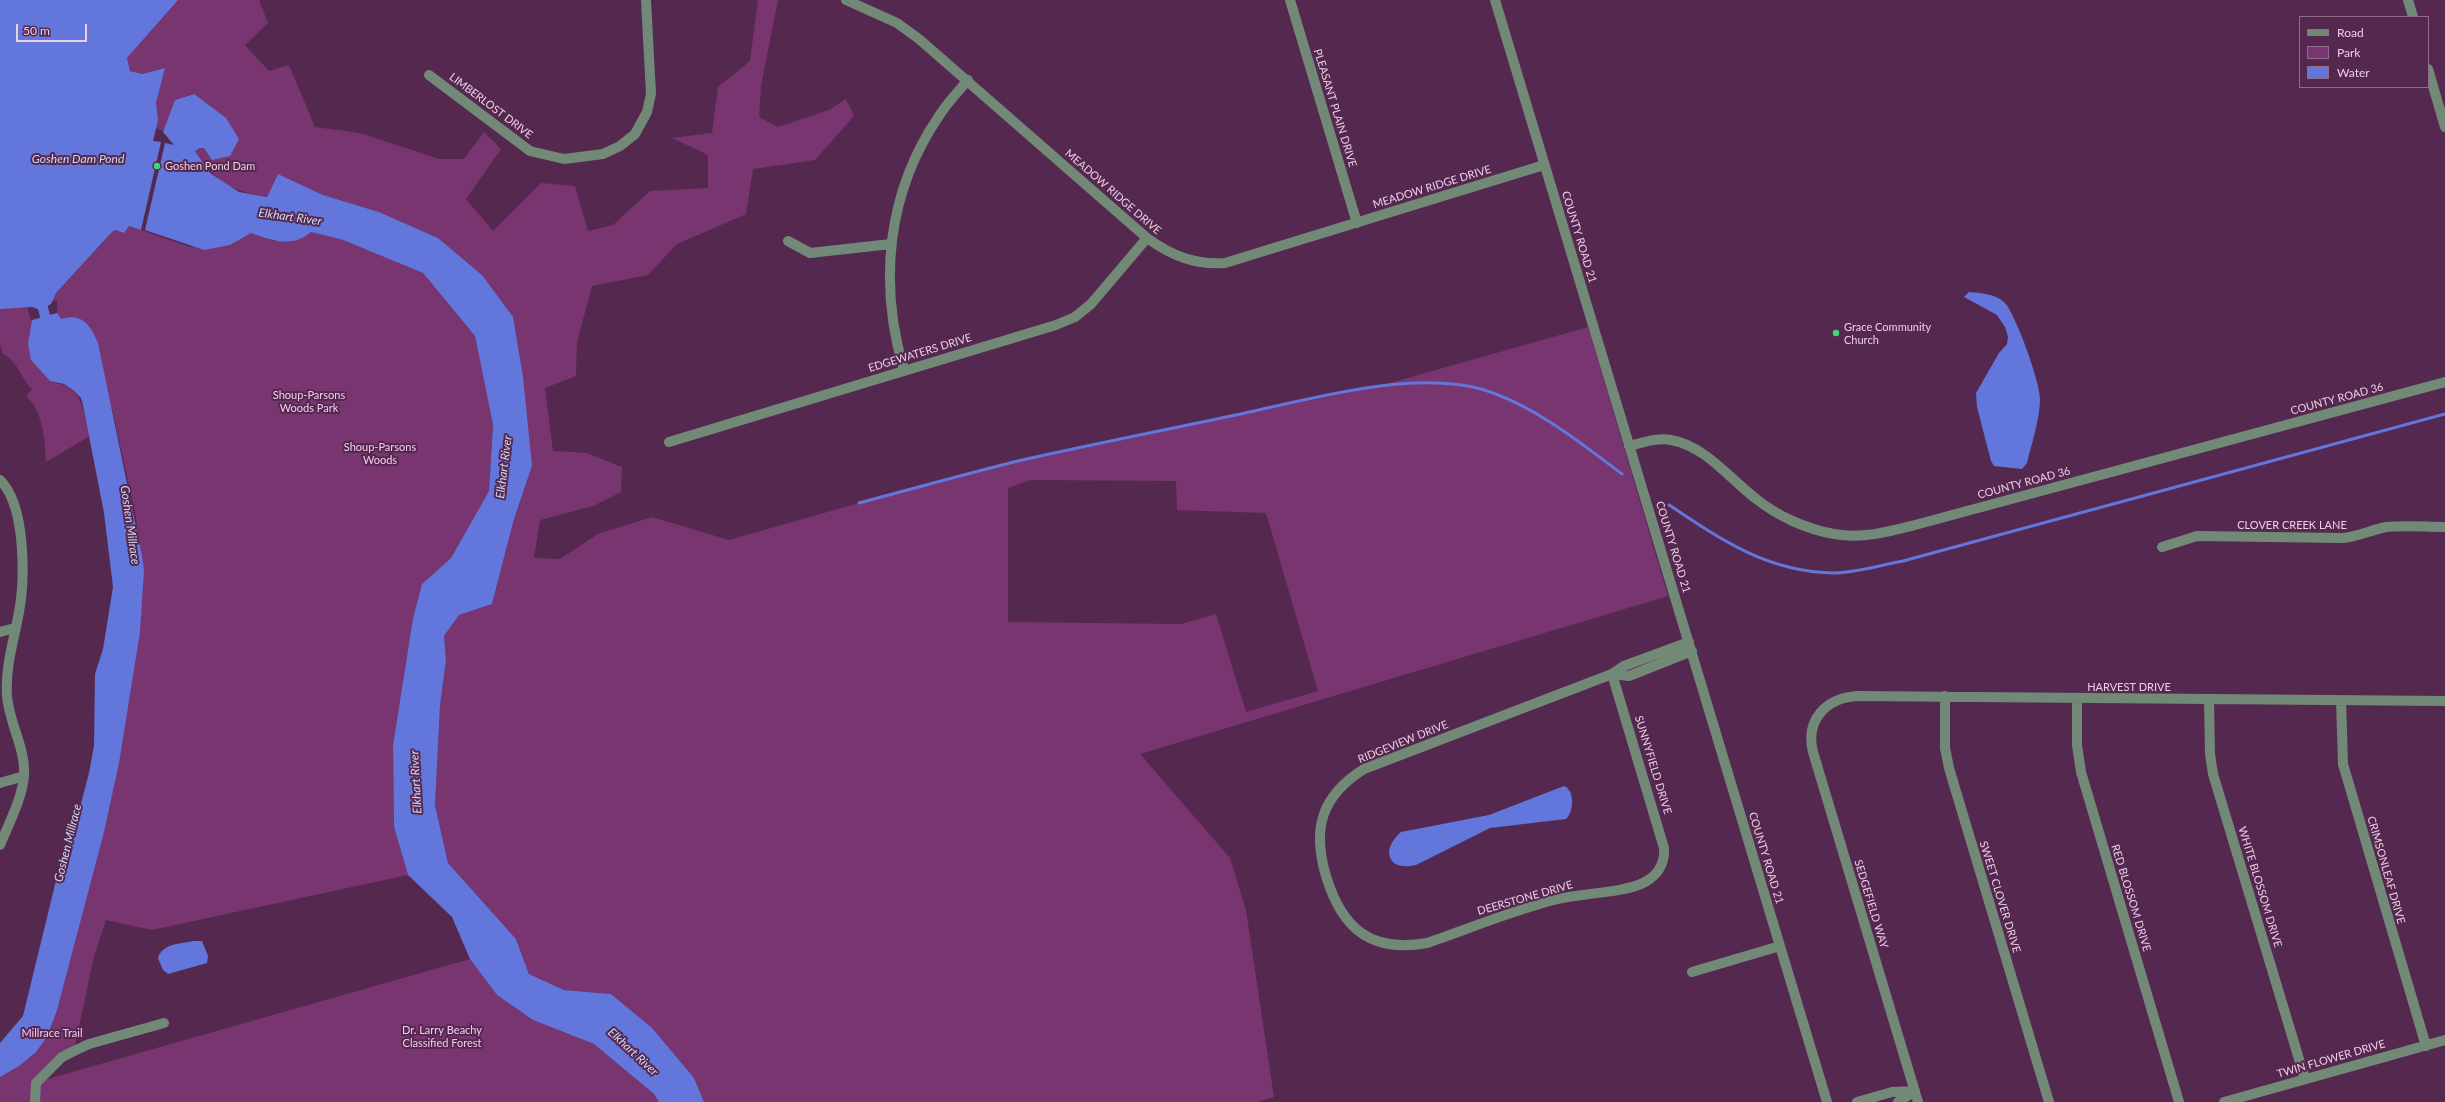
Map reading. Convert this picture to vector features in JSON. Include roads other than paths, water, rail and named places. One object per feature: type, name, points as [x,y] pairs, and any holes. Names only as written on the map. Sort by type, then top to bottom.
[{"type":"street","name":"LIMBERLOST DRIVE","points":[[429,75],[530,151],[564,159],[603,154],[620,146],[635,134],[647,112],[651,94],[646,0]]},
{"type":"street","name":"MEADOW RIDGE DRIVE","points":[[846,0],[897,23],[920,39],[1148,238],[1184,259],[1202,263],[1225,263],[1544,165]]},
{"type":"street","name":"PLEASANT PLAIN DRIVE","points":[[1290,0],[1357,223]]},
{"type":"street","name":"COUNTY ROAD 21","points":[[1495,0],[1827,1102]]},
{"type":"street","points":[[2408,0],[2413,16]]},
{"type":"street","points":[[2429,72],[2445,127]]},
{"type":"street","points":[[904,370],[894,338],[888,294],[891,244],[901,194],[912,166],[939,116],[968,80]]},
{"type":"street","name":"EDGEWATERS DRIVE","points":[[669,442],[1056,325],[1075,317],[1091,304],[1148,238]]},
{"type":"street","points":[[788,241],[810,253],[891,244]]},
{"type":"street","name":"COUNTY ROAD 36","points":[[1629,446],[1656,440],[1670,439],[1686,444],[1708,457],[1755,499],[1784,517],[1834,534],[1864,536],[1915,525],[2445,382]]},
{"type":"street","points":[[0,844],[20,795],[24,776],[24,761],[10,719],[7,697],[8,666],[22,589],[20,536],[15,507],[1,482]]},
{"type":"street","name":"CLOVER CREEK LANE","points":[[2162,547],[2197,536],[2342,538],[2357,537],[2372,530],[2388,527],[2445,527]]},
{"type":"street","points":[[0,632],[15,628]]},
{"type":"street","name":"RIDGEVIEW DRIVE","points":[[1386,944],[1359,931],[1338,909],[1320,858],[1319,831],[1323,814],[1341,786],[1364,769],[1612,674],[1624,666],[1690,647]]},
{"type":"street","name":"SUNNYFIELD DRIVE","points":[[1612,674],[1662,837],[1665,856],[1663,863]]},
{"type":"street","name":"HARVEST DRIVE","points":[[1818,714],[1832,702],[1847,696],[2445,701]]},
{"type":"street","name":"SWEET CLOVER DRIVE","points":[[1946,696],[1945,748],[1949,768],[2048,1102]]},
{"type":"street","name":"RED BLOSSOM DRIVE","points":[[2077,699],[2077,745],[2081,772],[2179,1102]]},
{"type":"street","name":"WHITE BLOSSOM DRIVE","points":[[2209,699],[2210,754],[2213,774],[2305,1079]]},
{"type":"street","name":"CRIMSONLEAF DRIVE","points":[[2341,700],[2342,764],[2426,1046]]},
{"type":"street","name":"SEDGEFIELD WAY","points":[[1818,714],[1811,734],[1813,752],[1918,1102]]},
{"type":"street","points":[[0,783],[24,776]]},
{"type":"street","name":"DEERSTONE DRIVE","points":[[1386,944],[1406,946],[1427,943],[1503,915],[1552,901],[1635,886],[1652,878],[1663,863]]},
{"type":"street","points":[[1692,972],[1780,946]]},
{"type":"street","points":[[34,1102],[36,1082],[62,1057],[89,1044],[164,1022]]},
{"type":"street","name":"TWIN FLOWER DRIVE","points":[[2224,1102],[2445,1040]]},
{"type":"street","points":[[1857,1102],[1892,1092],[1915,1091]]},
{"type":"street","points":[[1898,1102],[1915,1091]]},
{"type":"water","name":"Goshen Dam Pond","points":[[0,0],[178,0],[127,58],[130,71],[142,74],[165,68],[156,103],[158,120],[153,141],[161,142],[141,230],[129,226],[124,233],[116,230],[112,232],[56,293],[51,304],[41,310],[32,307],[0,309]]},
{"type":"water","name":"Elkhart River","points":[[194,94],[226,118],[239,139],[230,156],[212,160],[204,148],[200,148],[195,151],[210,173],[239,192],[267,197],[278,174],[323,195],[379,212],[438,238],[482,275],[513,317],[523,377],[532,466],[514,519],[492,604],[459,615],[444,636],[446,660],[440,706],[435,805],[448,863],[516,939],[529,974],[564,990],[611,994],[652,1028],[694,1078],[704,1102],[659,1102],[654,1094],[594,1044],[533,1020],[497,995],[470,959],[452,917],[408,875],[394,827],[393,745],[413,618],[422,584],[451,558],[489,491],[493,425],[475,336],[423,273],[343,240],[311,232],[297,240],[282,242],[251,233],[230,245],[204,250],[145,230],[165,143],[174,145],[163,132],[175,100]]},
{"type":"water","points":[[1969,292],[1983,293],[2000,299],[2009,308],[2026,348],[2036,378],[2040,398],[2039,414],[2027,463],[2022,469],[1994,466],[1991,461],[1977,407],[1976,393],[1999,353],[2007,344],[2008,337],[2005,327],[1997,315],[1964,297]]},
{"type":"water","points":[[57,313],[61,319],[75,317],[85,322],[89,326],[98,343],[142,556],[144,570],[140,632],[119,763],[104,832],[57,1010],[47,1037],[36,1052],[19,1066],[0,1077],[0,1043],[23,1016],[60,864],[77,819],[89,773],[94,746],[95,674],[103,649],[113,587],[104,513],[81,398],[64,384],[50,381],[31,360],[28,344],[32,320]]},
{"type":"water","points":[[1564,786],[1568,788],[1572,796],[1571,811],[1566,819],[1490,828],[1416,865],[1399,865],[1393,862],[1390,858],[1389,852],[1391,846],[1394,839],[1401,832],[1489,815]]},
{"type":"water","points":[[202,941],[208,956],[207,963],[168,974],[163,970],[158,958],[164,949],[173,945]]},
{"type":"waterway","name":"Goshen Millrace","points":[[40,296],[45,316],[52,327]]},
{"type":"waterway","points":[[859,503],[998,466],[1071,449],[1356,389],[1422,383],[1453,384],[1481,389],[1519,404],[1555,425],[1622,474]]},
{"type":"waterway","points":[[1669,505],[1727,542],[1766,560],[1788,567],[1810,571],[1834,573],[1851,572],[1903,561],[2445,414]]},
{"type":"place","name":"Goshen Pond Dam","points":[[157,166]]},
{"type":"place","name":"Grace Community Church","points":[[1836,333]]},
{"type":"park label","name":"Shoup-Parsons Woods Park","points":[[309,401]]},
{"type":"park label","name":"Shoup-Parsons Woods","points":[[380,453]]},
{"type":"park label","name":"Millrace Trail","points":[[52,1033]]},
{"type":"park label","name":"Dr. Larry Beachy Classified Forest","points":[[442,1036]]}]
